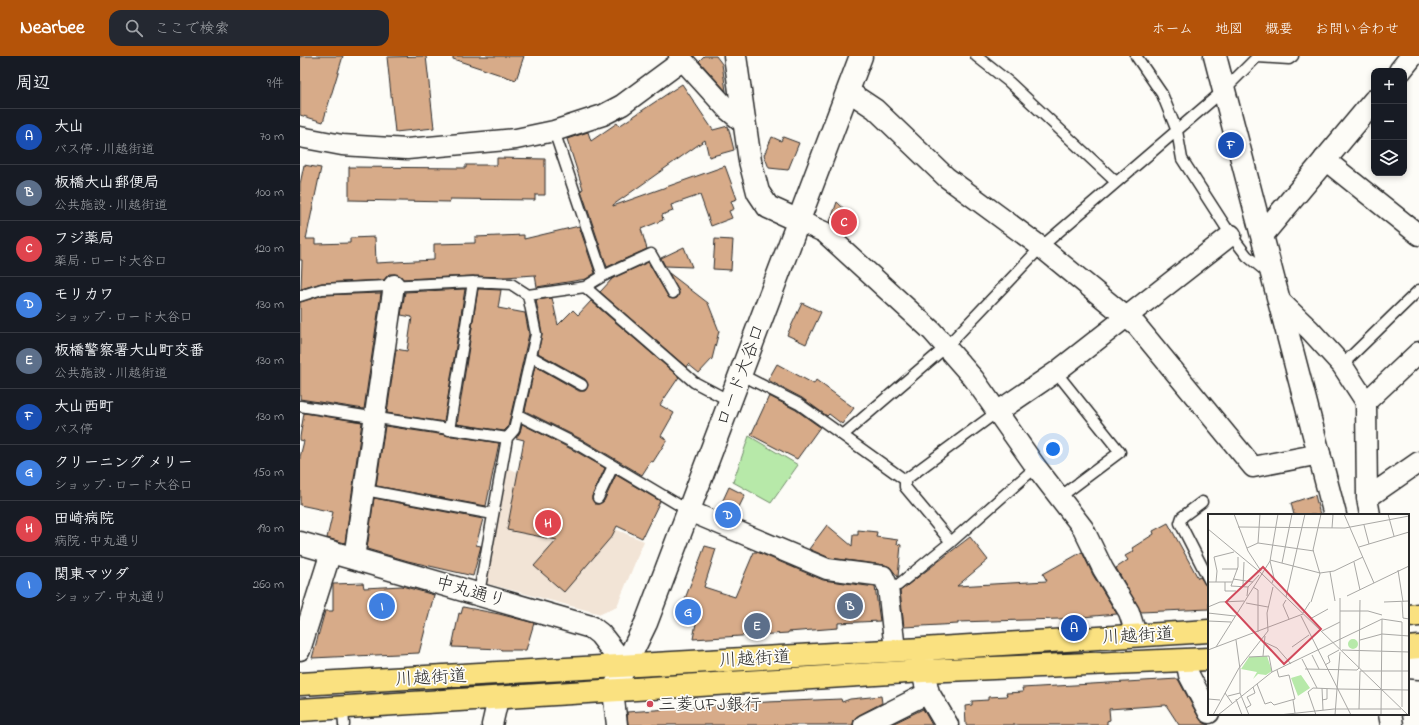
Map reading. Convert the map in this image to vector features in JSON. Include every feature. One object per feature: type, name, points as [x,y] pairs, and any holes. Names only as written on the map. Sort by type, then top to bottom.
[{"type":"highway","points":[[1409,616],[1419,615]]},
{"type":"highway","name":"川越街道","points":[[300,684],[922,649],[1136,634],[1208,631]]},
{"type":"highway","points":[[1409,648],[1419,647]]},
{"type":"highway","name":"川越街道","points":[[300,710],[343,716],[498,699],[613,691],[923,671],[1208,659]]},
{"type":"street","points":[[735,56],[754,180],[758,192],[768,207],[824,232],[947,346],[974,378],[1036,467],[1083,528],[1103,569],[1129,612],[1136,634]]},
{"type":"street","name":"ロード大谷口","points":[[613,691],[624,665],[644,628],[861,56]]},
{"type":"street","points":[[1215,56],[1263,234],[1335,514]]},
{"type":"street","points":[[1402,68],[1412,56]]},
{"type":"street","points":[[300,136],[342,145],[407,149],[516,139],[554,131],[603,115],[622,105],[681,58],[728,110],[745,124]]},
{"type":"street","points":[[848,91],[875,110],[946,177],[1041,247],[1137,326],[1253,467],[1320,454]]},
{"type":"street","points":[[1263,234],[1371,104]]},
{"type":"street","points":[[1324,159],[1419,235]]},
{"type":"street","points":[[997,412],[1056,372],[1231,236]]},
{"type":"street","points":[[354,558],[376,419],[394,285]]},
{"type":"street","points":[[1280,301],[1310,330],[1342,365],[1366,402],[1368,506]]},
{"type":"street","points":[[1366,402],[1417,357]]},
{"type":"street","points":[[1368,506],[1416,468]]},
{"type":"street","points":[[689,511],[827,569],[883,576],[888,587],[894,650]]},
{"type":"street","name":"中丸通り","points":[[300,543],[592,626],[624,665]]},
{"type":"street","points":[[300,650],[331,552]]},
{"type":"street","points":[[922,649],[923,671],[928,693],[947,725]]},
{"type":"street","points":[[1186,660],[1189,675],[1208,711]]},
{"type":"street","points":[[1409,667],[1419,668]]},
{"type":"street","points":[[613,691],[617,725]]},
{"type":"street","points":[[864,725],[928,693]]},
{"type":"street","points":[[492,725],[498,699]]},
{"type":"street","points":[[1210,715],[1216,725]]},
{"type":"street","points":[[1390,715],[1392,725]]},
{"type":"lane","points":[[976,56],[1009,82],[1116,182]]},
{"type":"lane","points":[[1136,56],[1162,94],[1177,131],[1182,159],[1231,236],[1247,256],[1274,278]]},
{"type":"lane","points":[[843,435],[947,346],[1041,247],[1224,90],[1257,57],[1289,59],[1293,56]]},
{"type":"lane","points":[[554,131],[603,276]]},
{"type":"lane","points":[[300,296],[322,289],[473,282],[511,284],[528,295],[584,287],[603,276],[651,254],[673,293]]},
{"type":"lane","points":[[449,430],[473,282]]},
{"type":"lane","points":[[584,287],[694,382],[730,401]]},
{"type":"lane","points":[[1342,365],[1419,290]]},
{"type":"lane","points":[[479,593],[507,438],[514,430],[532,357],[536,334],[528,295]]},
{"type":"lane","points":[[532,357],[582,385]]},
{"type":"lane","points":[[1056,372],[1120,452],[1060,497]]},
{"type":"lane","points":[[740,374],[799,404],[905,480]]},
{"type":"lane","points":[[300,406],[376,419],[507,438]]},
{"type":"lane","points":[[905,480],[997,412]]},
{"type":"lane","points":[[518,415],[580,446],[689,511]]},
{"type":"lane","points":[[598,498],[613,466]]},
{"type":"lane","points":[[888,587],[898,585],[951,542],[1036,467]]},
{"type":"lane","points":[[905,480],[905,487],[951,542]]},
{"type":"lane","points":[[365,490],[493,514]]},
{"type":"lane","points":[[1202,502],[1182,516],[1180,523],[1208,578]]},
{"type":"shaded area","points":[[506,467],[561,491],[556,505],[644,541],[617,606],[601,614],[485,583]]},
{"type":"green space","points":[[749,436],[798,465],[771,503],[733,482]]},
{"type":"building","points":[[300,56],[343,56],[323,122],[300,115]]},
{"type":"building","points":[[426,56],[434,128],[395,132],[387,57]]},
{"type":"building","points":[[453,56],[524,56],[516,80],[453,59]]},
{"type":"building","points":[[704,56],[716,56],[722,64],[726,91],[699,61]]},
{"type":"building","points":[[682,84],[713,130],[728,126],[734,150],[709,157],[705,140],[613,206],[725,166],[737,199],[731,201],[734,209],[729,211],[732,218],[711,226],[700,195],[671,205],[673,211],[662,215],[663,220],[641,229],[647,249],[607,267],[581,190],[583,189],[567,139],[588,132],[591,141],[617,123],[619,126]]},
{"type":"building","points":[[772,137],[781,141],[783,137],[799,143],[788,170],[769,168],[764,155]]},
{"type":"building","points":[[497,158],[545,159],[545,195],[535,195],[535,200],[450,199],[450,202],[349,200],[349,167],[466,168],[466,165],[497,165]]},
{"type":"building","points":[[304,165],[321,168],[306,239],[315,239],[315,244],[350,243],[350,238],[375,237],[376,263],[434,260],[434,244],[475,243],[475,237],[524,235],[524,239],[579,226],[595,273],[586,279],[537,287],[535,275],[403,279],[395,274],[389,274],[384,280],[322,283],[301,289],[302,260],[300,260],[300,184]]},
{"type":"building","points":[[837,202],[859,223],[846,237],[830,222]]},
{"type":"building","points":[[715,239],[733,240],[731,270],[713,269]]},
{"type":"building","points":[[684,247],[692,267],[665,266],[661,258]]},
{"type":"building","points":[[648,262],[669,298],[677,298],[679,293],[669,273],[708,303],[719,331],[712,359],[699,373],[688,364],[686,367],[600,292],[613,278]]},
{"type":"building","points":[[465,289],[444,422],[387,413],[396,349],[407,351],[412,317],[401,315],[405,292]]},
{"type":"building","points":[[478,289],[501,290],[498,308],[525,313],[529,334],[508,427],[504,431],[457,424]]},
{"type":"building","points":[[381,293],[364,409],[300,399],[300,302],[323,295]]},
{"type":"building","points":[[552,298],[558,325],[573,310],[578,315],[591,301],[679,377],[660,405],[674,413],[661,436],[667,440],[653,462],[651,461],[642,475],[583,440],[525,411],[535,366],[579,391],[585,391],[588,385],[585,379],[538,353],[542,333],[536,300]]},
{"type":"building","points":[[802,303],[821,312],[806,344],[787,335]]},
{"type":"building","points":[[777,364],[814,384],[816,380],[854,408],[842,424],[829,414],[827,416],[802,398],[768,380]]},
{"type":"building","points":[[769,396],[796,410],[820,427],[797,459],[751,435]]},
{"type":"building","points":[[304,413],[362,422],[345,543],[327,538],[333,512],[300,505],[300,457],[304,441],[300,440],[300,437]]},
{"type":"building","points":[[522,424],[605,468],[592,496],[595,504],[599,504],[604,501],[616,475],[660,501],[642,538],[617,526],[612,536],[564,592],[534,566],[557,540],[507,530],[524,440],[516,438],[520,432]]},
{"type":"building","points":[[385,426],[499,443],[486,506],[376,486]]},
{"type":"building","points":[[729,487],[745,495],[734,517],[718,511]]},
{"type":"building","points":[[1315,495],[1320,514],[1294,514],[1291,503]]},
{"type":"building","points":[[374,498],[483,519],[476,545],[481,546],[473,576],[408,561],[367,549]]},
{"type":"building","points":[[1168,523],[1198,578],[1200,577],[1207,586],[1208,609],[1141,612],[1116,568],[1128,560],[1125,556],[1134,551],[1132,548],[1154,534],[1153,531]]},
{"type":"building","points":[[827,525],[852,546],[853,535],[858,535],[858,530],[877,532],[876,537],[898,540],[897,544],[901,545],[898,577],[890,567],[885,565],[830,558],[809,549]]},
{"type":"building","points":[[970,537],[988,560],[957,586],[1047,581],[1043,574],[1082,552],[1093,575],[1117,614],[1059,619],[958,622],[958,624],[904,627],[900,591]]},
{"type":"building","points":[[705,546],[716,549],[704,587],[735,597],[754,552],[757,552],[823,580],[875,587],[880,621],[838,623],[838,628],[788,633],[693,639],[696,623],[683,618],[680,612]]},
{"type":"building","points":[[363,583],[364,588],[402,586],[434,595],[419,653],[312,658],[325,611],[333,611],[333,584]]},
{"type":"building","points":[[463,607],[534,623],[526,650],[452,647],[459,613],[461,614]]},
{"type":"building","points":[[1178,679],[1199,718],[1209,725],[1179,725],[1166,705],[1109,709],[1110,720],[1107,721],[1107,725],[966,725],[965,706],[972,705],[972,701],[988,700],[988,697],[1007,696],[1006,693],[1023,692],[1022,688]]},
{"type":"building","points":[[881,696],[882,703],[859,715],[854,719],[853,725],[628,725],[627,712],[767,702],[841,699],[842,702],[850,699]]},
{"type":"building","points":[[923,709],[932,725],[890,725]]},
{"type":"place","name":"大山西町","points":[[1231,145]]},
{"type":"place","name":"フジ薬局","points":[[844,222]]},
{"type":"place","name":"モリカワ","points":[[728,515]]},
{"type":"place","name":"田崎病院","points":[[548,523]]},
{"type":"place","name":"関東マツダ","points":[[382,606]]},
{"type":"place","name":"板橋大山郵便局","points":[[850,606]]},
{"type":"place","name":"クリーニング メリー","points":[[688,612]]},
{"type":"place","name":"板橋警察署大山町交番","points":[[757,626]]},
{"type":"place","name":"大山","points":[[1074,628]]},
{"type":"place","name":"三菱UFJ銀行","points":[[650,704]]}]
